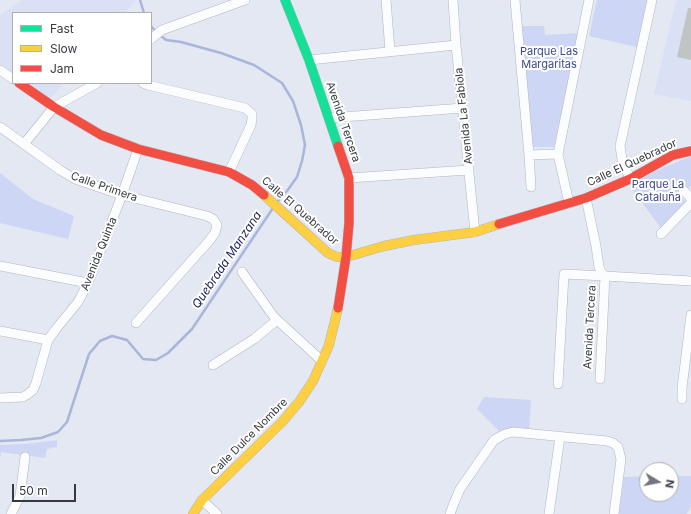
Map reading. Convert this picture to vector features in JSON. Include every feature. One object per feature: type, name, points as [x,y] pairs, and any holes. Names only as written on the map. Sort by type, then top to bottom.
[{"type":"street","points":[[152,38],[162,30],[245,0]]},
{"type":"street","name":"Avenida Tercera","points":[[285,0],[309,60],[349,178],[349,223],[346,257]]},
{"type":"street","points":[[386,0],[390,51]]},
{"type":"street","name":"Avenida La Fabiola","points":[[453,0],[456,45],[475,232]]},
{"type":"street","points":[[515,0],[531,188]]},
{"type":"street","points":[[569,203],[558,154],[589,0]]},
{"type":"street","points":[[630,178],[622,160],[620,146],[652,0]]},
{"type":"street","points":[[309,60],[456,45]]},
{"type":"street","points":[[0,70],[12,78]]},
{"type":"street","name":"Calle El Quebrador","points":[[20,84],[54,107],[101,135],[138,149],[228,172],[252,185],[269,198],[328,253],[337,258],[414,240],[475,232],[586,198],[630,178],[673,155],[691,150]]},
{"type":"street","points":[[24,144],[54,107],[94,84]]},
{"type":"street","points":[[146,84],[245,108],[252,114],[251,125],[228,172]]},
{"type":"street","points":[[329,118],[463,108]]},
{"type":"street","name":"Calle Primera","points":[[0,127],[75,179],[122,195],[206,216],[213,220],[217,225],[215,233],[209,241],[136,323]]},
{"type":"street","name":"Avenida Quinta","points":[[0,398],[23,397],[33,390],[48,340],[78,302],[88,283],[138,149]]},
{"type":"street","points":[[529,155],[558,154]]},
{"type":"street","points":[[349,178],[469,170]]},
{"type":"street","points":[[683,190],[691,198]]},
{"type":"street","points":[[586,198],[599,267],[605,276]]},
{"type":"street","points":[[662,234],[691,203]]},
{"type":"street","name":"Calle Dulce Nombre","points":[[193,514],[202,500],[285,419],[313,381],[330,345],[346,257]]},
{"type":"street","points":[[0,266],[88,283]]},
{"type":"street","points":[[242,272],[274,318],[322,361]]},
{"type":"street","points":[[558,384],[564,274],[691,281]]},
{"type":"street","name":"Avenida Tercera","points":[[600,379],[605,276]]},
{"type":"street","points":[[682,399],[691,315]]},
{"type":"street","points":[[213,365],[254,339],[277,320]]},
{"type":"street","points":[[0,331],[48,340]]},
{"type":"street","points":[[450,514],[460,489],[494,440],[500,436],[512,432],[608,441],[618,447],[621,459],[614,514]]},
{"type":"street","points":[[549,514],[560,437]]},
{"type":"street","points":[[12,514],[20,496],[25,457]]},
{"type":"street","points":[[202,500],[218,514]]},
{"type":"shaded area","points":[[22,0],[136,0],[126,12],[12,12],[12,72],[0,64],[0,15]]},
{"type":"shaded area","points":[[676,0],[691,0],[691,101],[654,94]]},
{"type":"shaded area","points":[[27,84],[63,84],[49,100]]},
{"type":"green space","points":[[597,0],[647,0],[637,47],[589,36]]},
{"type":"green space","name":"Parque Las Margaritas","points":[[522,26],[544,26],[545,35],[579,33],[554,147],[532,147]]},
{"type":"green space","name":"Parque La Cataluña","points":[[691,156],[691,186],[688,189],[683,185],[677,192],[686,202],[661,228],[629,185]]},
{"type":"green space","points":[[0,173],[33,199],[74,216],[68,239],[0,223]]},
{"type":"green space","points":[[484,397],[531,400],[529,431],[500,432],[477,409]]},
{"type":"green space","points":[[57,440],[57,447],[47,449],[45,458],[1,452],[0,458],[0,445],[26,444]]},
{"type":"green space","points":[[639,476],[639,502],[679,502],[679,476],[691,476],[691,506],[687,514],[619,514],[624,477]]},
{"type":"building","points":[[688,8],[691,8],[691,60],[677,57]]},
{"type":"waterway","name":"Quebrada Manzana","points":[[140,0],[144,12]]},
{"type":"waterway","name":"Quebrada Manzana","points":[[152,27],[156,32]]},
{"type":"waterway","name":"Quebrada Manzana","points":[[160,35],[166,40],[181,42],[221,53],[254,65],[282,83],[293,101],[301,125],[305,145],[297,177],[277,202]]},
{"type":"waterway","name":"Quebrada Manzana","points":[[0,441],[41,438],[58,432],[67,422],[89,354],[100,341],[112,336],[127,340],[143,359],[156,360],[168,353],[192,329],[273,208]]},
{"type":"traffic: fast","points":[[285,0],[309,60],[338,146]]},
{"type":"traffic: slow","points":[[264,195],[328,253],[337,257],[346,257],[384,246],[414,240],[475,232],[499,224]]},
{"type":"traffic: slow","points":[[193,514],[202,500],[282,422],[299,402],[313,381],[329,345],[338,308]]},
{"type":"traffic: jam","points":[[20,84],[54,107],[101,135],[138,149],[229,172],[252,185],[264,195]]},
{"type":"traffic: jam","points":[[338,146],[349,178],[349,223],[346,257],[338,308]]},
{"type":"traffic: jam","points":[[499,224],[586,198],[630,179],[673,155],[691,151]]}]
